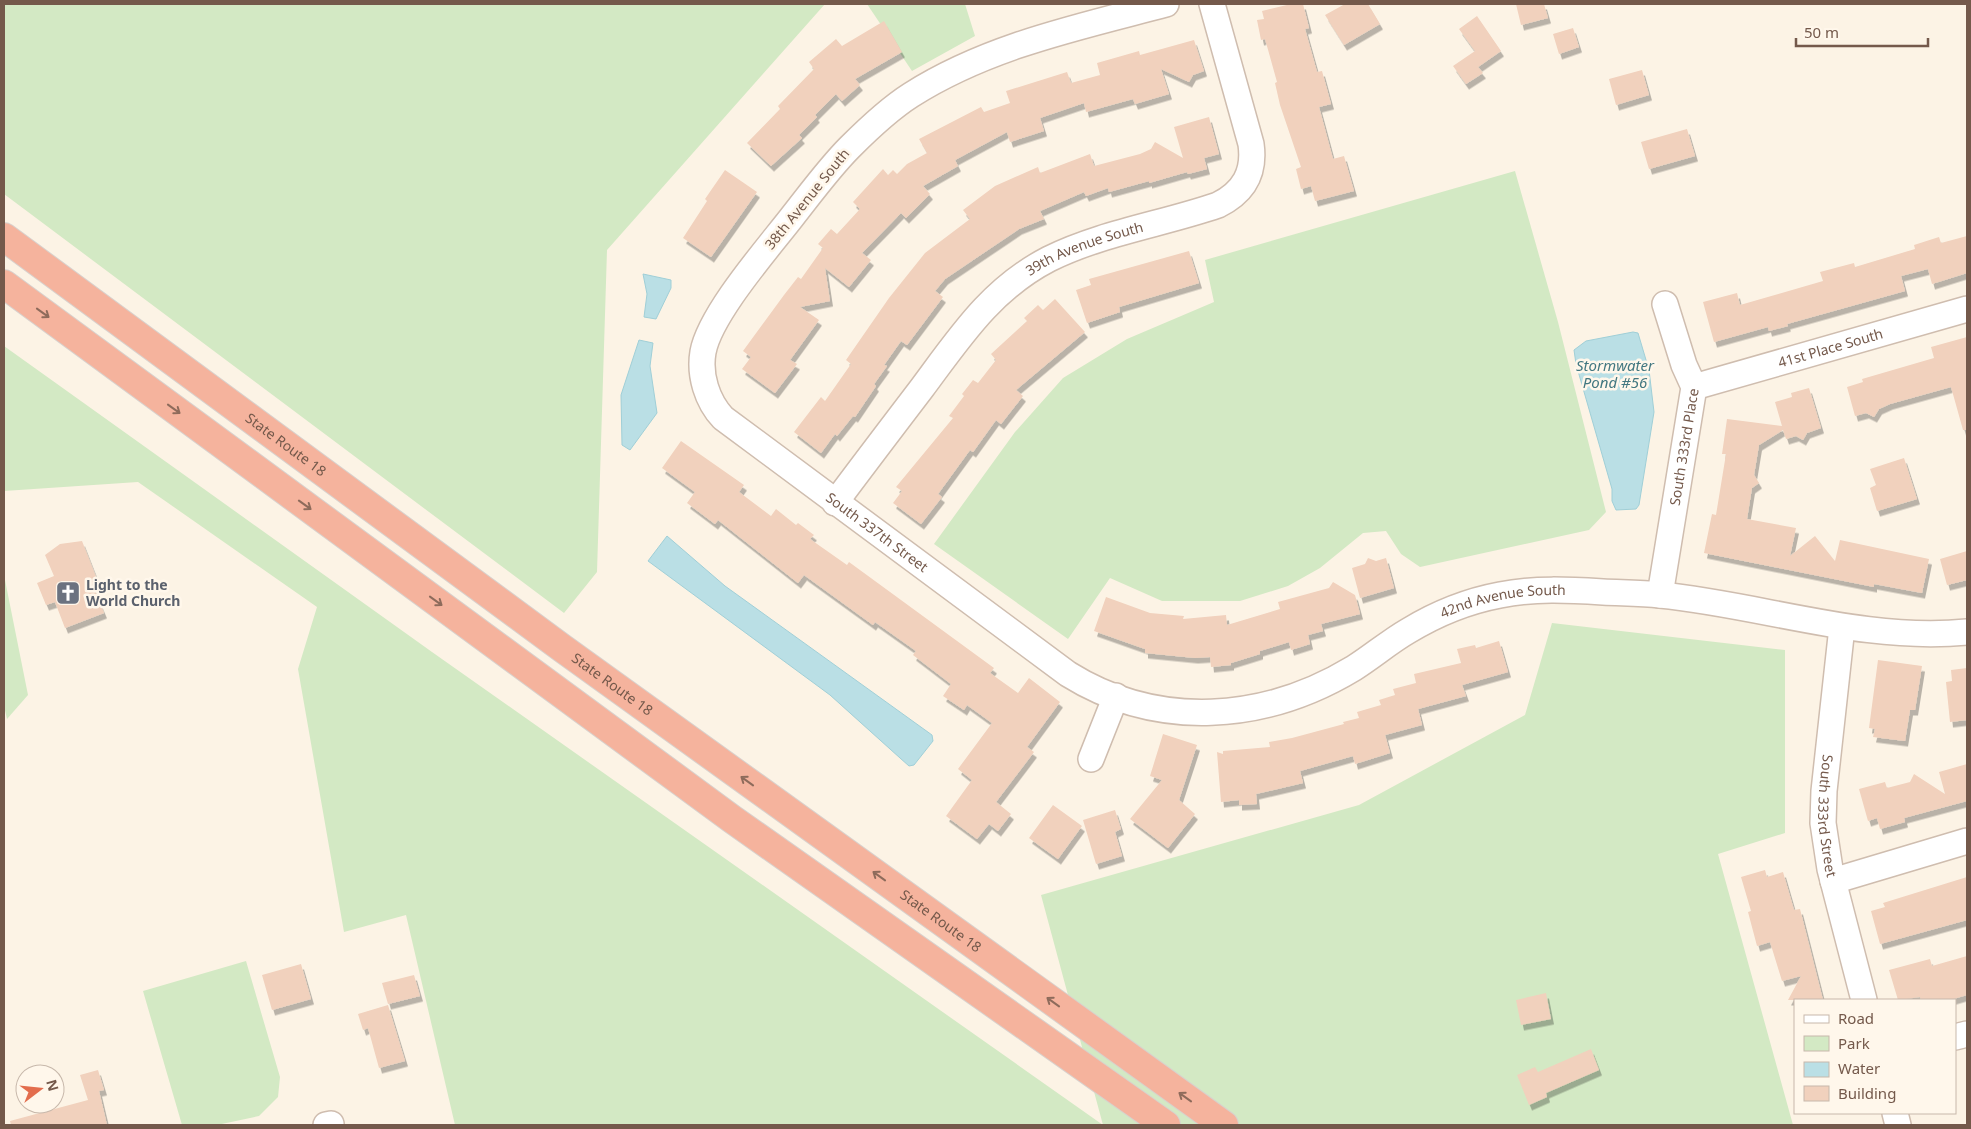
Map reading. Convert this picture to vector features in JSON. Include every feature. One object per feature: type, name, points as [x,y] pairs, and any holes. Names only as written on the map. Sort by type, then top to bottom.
[{"type":"highway","name":"State Route 18","points":[[4,237],[562,648],[1224,1125]]},
{"type":"highway","points":[[4,284],[732,819],[1166,1125]]},
{"type":"street","name":"38th Avenue South","points":[[703,376],[703,351],[708,336],[732,296],[835,163],[887,114],[910,96],[986,56],[1036,39],[1166,4]]},
{"type":"street","name":"39th Avenue South","points":[[836,503],[985,306],[1010,284],[1048,260],[1082,246],[1218,204],[1234,196],[1244,185],[1250,173],[1251,144],[1212,4]]},
{"type":"street","name":"South 333rd Place","points":[[1660,595],[1694,387],[1684,365],[1665,304]]},
{"type":"street","name":"41st Place South","points":[[1694,387],[1967,309]]},
{"type":"street","name":"South 337th Street","points":[[703,376],[707,392],[722,418],[1068,674]]},
{"type":"street","name":"42nd Avenue South","points":[[1068,674],[1095,690],[1154,706],[1185,711],[1222,712],[1253,709],[1316,688],[1354,668],[1426,620],[1480,600],[1516,592],[1542,591],[1660,595],[1842,627],[1903,634],[1967,632]]},
{"type":"street","name":"South 333rd Street","points":[[1842,627],[1823,807],[1824,836],[1833,881],[1864,999]]},
{"type":"street","points":[[1091,759],[1116,696]]},
{"type":"street","points":[[1833,881],[1967,841]]},
{"type":"green space","points":[[4,4],[825,4],[607,250],[597,572],[564,613],[4,194]]},
{"type":"green space","points":[[867,4],[965,4],[975,36],[912,71]]},
{"type":"green space","points":[[1515,171],[1558,322],[1606,512],[1589,530],[1420,567],[1401,554],[1386,531],[1363,533],[1320,568],[1288,586],[1240,601],[1162,601],[1110,578],[1068,639],[934,544],[1015,432],[1063,378],[1127,339],[1214,302],[1205,260]]},
{"type":"green space","points":[[4,346],[432,652],[1103,1125],[455,1125],[406,915],[344,932],[298,669],[317,607],[138,482],[4,491]]},
{"type":"green space","points":[[4,575],[28,695],[7,719],[4,706]]},
{"type":"green space","points":[[1552,623],[1785,650],[1785,833],[1718,854],[1793,1125],[1103,1125],[1041,895],[1359,805],[1525,715]]},
{"type":"green space","points":[[246,961],[280,1077],[278,1097],[259,1116],[217,1125],[182,1125],[143,991]]},
{"type":"water","points":[[643,274],[671,280],[671,288],[656,319],[644,317],[647,294]]},
{"type":"water","name":"Stormwater Pond #56","points":[[1633,332],[1638,333],[1649,370],[1654,412],[1639,505],[1636,509],[1616,510],[1612,501],[1612,489],[1576,364],[1574,350],[1586,341]]},
{"type":"water","points":[[639,340],[653,343],[650,366],[657,413],[630,450],[622,445],[621,395]]},
{"type":"water","points":[[667,536],[725,586],[932,735],[933,741],[914,765],[909,766],[830,695],[648,561]]},
{"type":"building","points":[[1291,4],[1303,4],[1309,28],[1305,29],[1317,72],[1322,71],[1331,104],[1319,107],[1333,159],[1344,156],[1354,191],[1315,201],[1311,186],[1301,189],[1296,169],[1301,167],[1280,105],[1275,83],[1277,82],[1265,39],[1261,40],[1257,20],[1264,19],[1262,11]]},
{"type":"building","points":[[1345,4],[1368,4],[1380,24],[1344,45],[1325,15]]},
{"type":"building","points":[[1516,4],[1544,4],[1548,18],[1521,25]]},
{"type":"building","points":[[1477,16],[1501,51],[1478,67],[1483,73],[1466,84],[1453,66],[1475,51],[1459,29]]},
{"type":"building","points":[[884,21],[902,52],[855,79],[860,85],[842,101],[836,94],[815,115],[817,117],[799,135],[802,138],[771,166],[747,143],[780,109],[778,106],[814,69],[809,62],[836,39],[842,46]]},
{"type":"building","points":[[1573,28],[1579,47],[1559,54],[1553,34]]},
{"type":"building","points":[[1194,40],[1204,71],[1193,75],[1189,82],[1161,69],[1169,94],[1135,104],[1133,99],[1086,112],[1084,103],[1040,118],[1044,131],[1010,142],[1007,132],[955,160],[958,166],[923,186],[930,194],[906,218],[901,213],[862,253],[871,260],[849,287],[825,268],[830,301],[800,307],[819,320],[790,360],[797,364],[775,393],[742,369],[751,357],[743,351],[784,295],[798,277],[801,279],[823,248],[818,244],[831,229],[837,234],[860,209],[853,202],[883,169],[888,175],[893,170],[897,174],[907,164],[927,153],[919,139],[981,107],[984,112],[1010,103],[1006,91],[1067,72],[1071,83],[1100,75],[1097,63],[1139,51],[1140,55]]},
{"type":"building","points":[[1642,70],[1649,95],[1616,105],[1609,79]]},
{"type":"building","points":[[1209,117],[1219,154],[1204,158],[1207,169],[1188,174],[1187,172],[1109,192],[1108,188],[1086,196],[1084,192],[1040,211],[1044,219],[1019,229],[945,279],[935,291],[943,297],[907,345],[901,341],[884,365],[887,366],[874,384],[876,386],[855,417],[853,416],[837,436],[835,434],[821,453],[794,432],[821,397],[825,401],[851,364],[846,360],[889,298],[925,253],[970,219],[963,210],[995,186],[1038,167],[1040,173],[1090,154],[1094,166],[1140,154],[1151,149],[1155,142],[1183,158],[1174,127]]},
{"type":"building","points":[[1687,129],[1695,156],[1649,169],[1641,142]]},
{"type":"building","points":[[725,170],[757,192],[711,257],[683,238],[707,201],[705,199]]},
{"type":"building","points":[[1967,236],[1967,273],[1932,284],[1928,269],[1901,276],[1905,291],[1787,324],[1788,326],[1769,331],[1768,327],[1714,342],[1703,302],[1737,293],[1740,305],[1823,281],[1820,272],[1854,263],[1855,267],[1915,249],[1914,245],[1939,237],[1941,243]]},
{"type":"building","points":[[1189,251],[1199,283],[1119,307],[1120,312],[1087,323],[1076,290],[1091,285],[1089,279]]},
{"type":"building","points":[[1055,299],[1085,332],[1016,390],[1023,396],[1001,424],[996,420],[973,452],[970,450],[938,494],[942,497],[921,524],[893,503],[902,491],[896,487],[953,418],[949,416],[973,380],[978,383],[996,360],[991,354],[1027,321],[1024,318],[1038,305],[1043,310]]},
{"type":"building","points":[[1967,337],[1967,430],[1963,430],[1951,387],[1890,404],[1879,409],[1874,417],[1866,413],[1855,416],[1847,387],[1863,382],[1862,379],[1934,358],[1931,347]]},
{"type":"building","points":[[1809,388],[1821,428],[1807,433],[1803,440],[1796,436],[1786,439],[1783,430],[1759,445],[1754,475],[1759,483],[1752,488],[1747,519],[1796,528],[1790,556],[1815,536],[1835,561],[1840,540],[1929,559],[1922,593],[1874,584],[1874,587],[1704,553],[1712,514],[1716,515],[1726,454],[1722,454],[1727,419],[1782,426],[1775,402],[1792,397],[1791,393]]},
{"type":"building","points":[[681,441],[744,485],[739,492],[771,516],[776,509],[796,525],[798,523],[814,535],[810,539],[847,565],[849,562],[994,668],[990,673],[1018,693],[1029,678],[1060,702],[1027,747],[1034,752],[996,802],[1011,814],[998,831],[989,824],[977,839],[946,816],[972,780],[958,769],[992,723],[967,705],[964,710],[943,696],[951,684],[913,655],[916,651],[875,622],[873,625],[804,575],[798,583],[718,520],[715,524],[687,503],[695,492],[662,468]]},
{"type":"building","points":[[1904,458],[1917,499],[1877,511],[1870,488],[1876,485],[1870,469]]},
{"type":"building","name":"Light to the World Church","points":[[82,541],[98,582],[92,584],[104,613],[65,628],[55,602],[46,605],[37,583],[54,576],[45,555],[60,544]]},
{"type":"building","points":[[1967,551],[1967,580],[1947,585],[1940,559]]},
{"type":"building","points":[[1368,558],[1376,561],[1386,558],[1394,588],[1360,598],[1352,568],[1365,564]]},
{"type":"building","points":[[1333,582],[1355,595],[1360,614],[1321,624],[1323,631],[1308,635],[1310,644],[1291,650],[1289,642],[1260,651],[1260,654],[1231,663],[1231,665],[1211,667],[1210,657],[1195,658],[1145,653],[1145,649],[1094,631],[1106,597],[1150,613],[1184,616],[1183,619],[1226,615],[1227,625],[1280,609],[1278,602],[1329,588]]},
{"type":"building","points":[[1499,641],[1508,672],[1462,685],[1466,696],[1418,709],[1422,725],[1385,735],[1390,753],[1355,764],[1353,756],[1300,771],[1303,783],[1256,794],[1257,804],[1239,805],[1239,800],[1221,802],[1217,752],[1223,754],[1223,751],[1270,747],[1269,742],[1344,724],[1343,722],[1359,718],[1357,712],[1381,705],[1379,700],[1395,695],[1393,689],[1416,683],[1414,674],[1461,663],[1457,649],[1475,645],[1476,648]]},
{"type":"building","points":[[1878,660],[1922,666],[1915,710],[1910,710],[1905,741],[1873,737],[1875,729],[1869,728]]},
{"type":"building","points":[[1967,668],[1967,720],[1950,722],[1946,682],[1952,681],[1951,670]]},
{"type":"building","points":[[1163,734],[1197,745],[1179,800],[1195,814],[1168,848],[1130,819],[1162,780],[1150,776]]},
{"type":"building","points":[[1967,764],[1967,801],[1904,818],[1905,822],[1880,829],[1877,818],[1868,821],[1859,789],[1885,782],[1887,788],[1910,782],[1914,774],[1945,794],[1939,772]]},
{"type":"building","points":[[1053,805],[1082,826],[1058,859],[1029,838]]},
{"type":"building","points":[[1115,810],[1121,829],[1115,832],[1122,856],[1096,864],[1083,820]]},
{"type":"building","points":[[1765,870],[1767,877],[1783,872],[1794,910],[1800,909],[1823,999],[1788,1000],[1801,976],[1782,981],[1770,942],[1757,946],[1748,912],[1751,911],[1741,877]]},
{"type":"building","points":[[1967,877],[1967,920],[1880,944],[1871,911],[1885,907],[1883,903]]},
{"type":"building","points":[[1967,956],[1967,995],[1953,999],[1921,999],[1920,997],[1898,999],[1889,970],[1930,959],[1932,966]]},
{"type":"building","points":[[301,964],[311,999],[272,1010],[262,975]]},
{"type":"building","points":[[414,975],[420,996],[388,1004],[382,983]]},
{"type":"building","points":[[1546,993],[1551,1019],[1521,1025],[1516,1000]]},
{"type":"building","points":[[388,1005],[405,1061],[379,1068],[368,1028],[363,1030],[358,1014]]},
{"type":"building","points":[[1591,1049],[1599,1070],[1546,1093],[1547,1097],[1529,1105],[1517,1075],[1535,1067],[1538,1072]]},
{"type":"building","points":[[98,1070],[104,1090],[99,1091],[107,1125],[11,1125],[10,1121],[36,1114],[65,1114],[65,1106],[88,1100],[80,1075]]},
{"type":"place","name":"Light to the World Church","points":[[68,593]]}]
